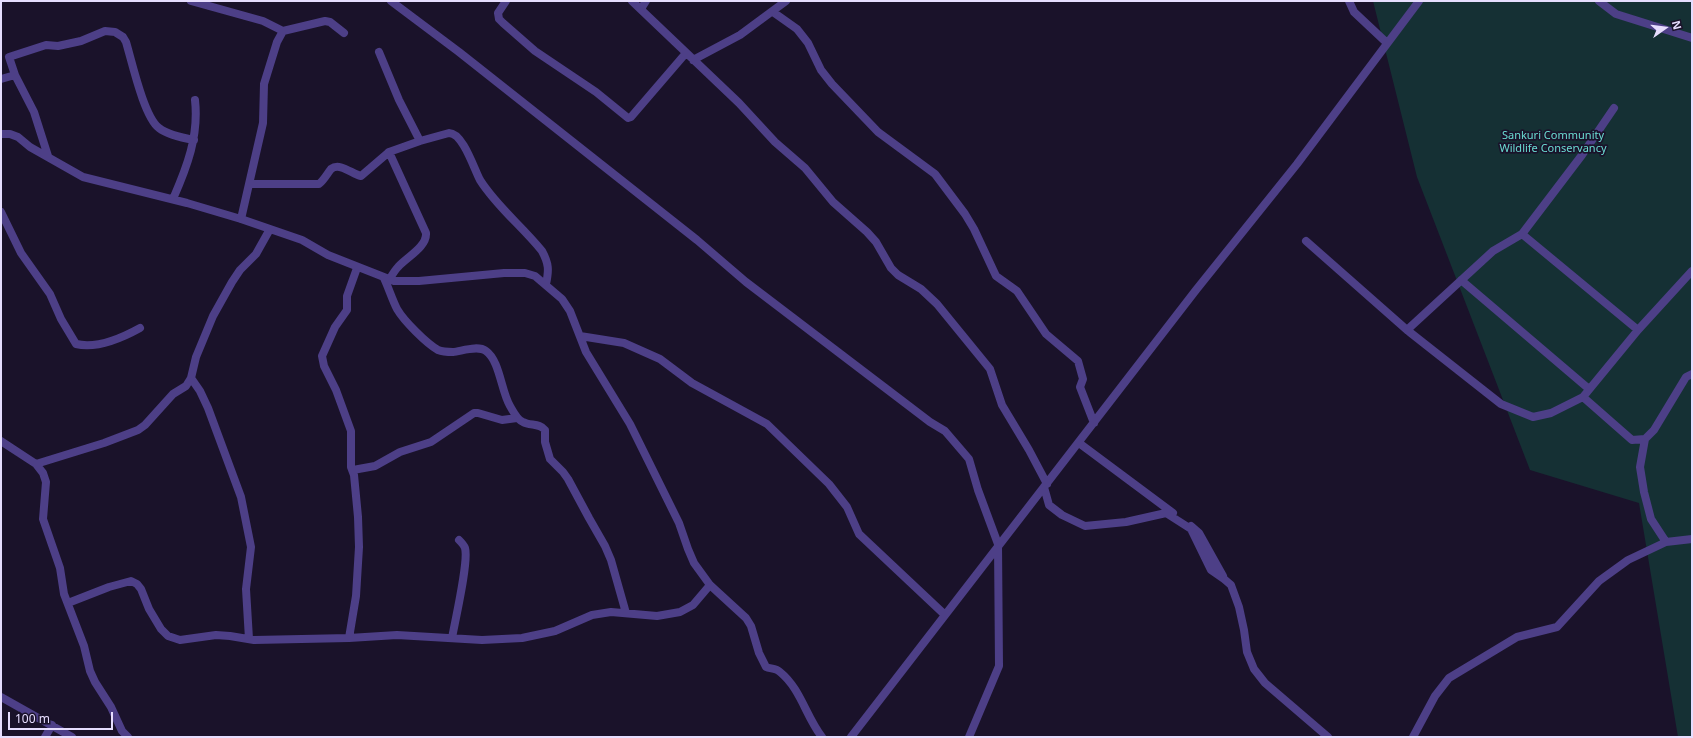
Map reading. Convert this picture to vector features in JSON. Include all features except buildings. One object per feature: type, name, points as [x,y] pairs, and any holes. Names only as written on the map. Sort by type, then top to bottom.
[{"type":"street","points":[[191,1],[214,4],[263,21],[283,31],[325,21],[330,22],[344,33]]},
{"type":"street","points":[[391,1],[465,57],[691,235],[746,282],[930,422],[945,431],[969,459],[978,490],[998,544],[999,666],[969,737]]},
{"type":"street","points":[[506,1],[498,13],[499,19],[503,23],[535,51],[596,92],[628,118],[631,117],[686,53]]},
{"type":"street","points":[[632,1],[739,103],[775,142],[805,168],[833,202],[876,242],[891,268],[898,275],[921,289],[937,304],[981,356],[990,369],[1002,405],[1029,450],[1046,485],[1049,505],[1062,515],[1085,526],[1126,522],[1166,513],[1191,529],[1210,570],[1224,579],[1231,586],[1235,595],[1244,630],[1247,652],[1254,669],[1265,683],[1328,737]]},
{"type":"street","points":[[641,10],[646,1]]},
{"type":"street","points":[[1349,1],[1354,12],[1387,43]]},
{"type":"street","points":[[851,737],[998,544],[1046,485],[1241,233],[1297,164],[1419,1]]},
{"type":"street","points":[[1599,1],[1616,14],[1692,38]]},
{"type":"street","points":[[693,60],[740,34],[773,12],[781,3]]},
{"type":"street","points":[[773,12],[802,34],[821,70],[832,84],[878,132],[916,162],[926,166],[934,174],[965,214],[974,229],[996,276],[1017,291],[1046,334],[1078,361],[1083,379],[1080,387],[1094,423]]},
{"type":"street","points":[[48,156],[34,112],[14,75],[10,57],[46,45],[65,45],[86,39],[105,31],[115,32],[123,37],[126,42],[146,108],[158,127],[178,136],[194,140]]},
{"type":"street","points":[[241,219],[263,123],[264,84],[277,42],[283,31]]},
{"type":"street","points":[[379,52],[399,100],[420,141]]},
{"type":"street","points":[[1,79],[14,75]]},
{"type":"street","points":[[173,199],[184,174],[194,140],[197,116],[195,100]]},
{"type":"street","points":[[1407,330],[1493,251],[1522,234],[1582,155],[1614,108]]},
{"type":"street","points":[[250,184],[319,184],[333,168],[336,167],[340,167],[361,176],[389,152],[420,141],[453,133],[457,136],[490,194],[542,251],[547,260],[549,271],[546,284]]},
{"type":"street","points":[[1,134],[10,134],[18,137],[30,147],[82,177],[173,199],[241,219],[302,240],[328,255],[387,279],[402,282],[504,273],[525,273],[535,276],[546,284],[562,299],[570,311],[589,358],[633,429],[679,522],[691,556],[710,584],[746,618],[751,626],[759,654],[766,667],[781,672],[792,685],[808,712],[814,726],[822,737]]},
{"type":"street","points":[[387,279],[425,241],[427,237],[424,227],[389,152]]},
{"type":"street","points":[[1,212],[21,253],[50,294],[61,319],[76,344],[89,345],[118,339],[140,328]]},
{"type":"street","points":[[36,464],[104,443],[138,430],[173,394],[186,386],[191,378],[196,357],[213,316],[232,282],[240,270],[256,254],[270,229]]},
{"type":"street","points":[[1522,234],[1638,330]]},
{"type":"street","points":[[1306,240],[1407,330],[1501,404],[1533,417],[1551,413],[1583,397],[1638,330],[1692,271]]},
{"type":"street","points":[[349,638],[356,596],[358,568],[358,517],[353,470],[351,467],[352,442],[349,422],[324,366],[322,356],[335,327],[347,310],[347,296],[357,268]]},
{"type":"street","points":[[387,279],[398,310],[409,324],[438,349],[452,352],[478,349],[484,350],[490,354],[495,363],[509,405],[517,418],[522,422],[543,427],[545,430],[544,442],[550,459],[568,479],[605,546],[614,567],[626,613]]},
{"type":"street","points":[[1461,280],[1590,389]]},
{"type":"street","points":[[580,336],[624,343],[660,359],[692,383],[767,424],[829,484],[847,507],[859,534],[944,614]]},
{"type":"street","points":[[1666,542],[1651,519],[1644,492],[1640,467],[1645,439],[1654,430],[1686,377],[1692,374]]},
{"type":"street","points":[[191,378],[200,391],[208,408],[241,496],[250,547],[246,589],[249,640]]},
{"type":"street","points":[[1583,397],[1632,440],[1645,439]]},
{"type":"street","points":[[353,470],[376,466],[400,452],[431,442],[474,413],[502,420],[517,418]]},
{"type":"street","points":[[1,441],[36,464],[43,473],[46,482],[43,519],[60,568],[64,594],[84,646],[94,682],[111,707],[124,735]]},
{"type":"street","points":[[1078,443],[1199,533],[1224,579]]},
{"type":"street","points":[[1413,737],[1435,696],[1449,678],[1518,637],[1557,627],[1599,581],[1628,560],[1666,542],[1692,539]]},
{"type":"street","points":[[452,638],[466,553],[465,547],[459,540]]},
{"type":"street","points":[[68,603],[109,586],[131,581],[141,589],[149,609],[160,629],[168,636],[180,640],[216,636],[230,636],[249,640],[349,638],[386,635],[482,640],[522,638],[555,631],[592,615],[611,612],[657,616],[680,612],[693,605],[710,584]]},
{"type":"street","points":[[1,697],[72,737]]},
{"type":"street","points":[[45,737],[52,725]]},
{"type":"green space","name":"Sankuri Community Wildlife Conservancy","points":[[1373,1],[1692,1],[1692,737],[1678,737],[1639,503],[1530,470],[1417,177]]}]
